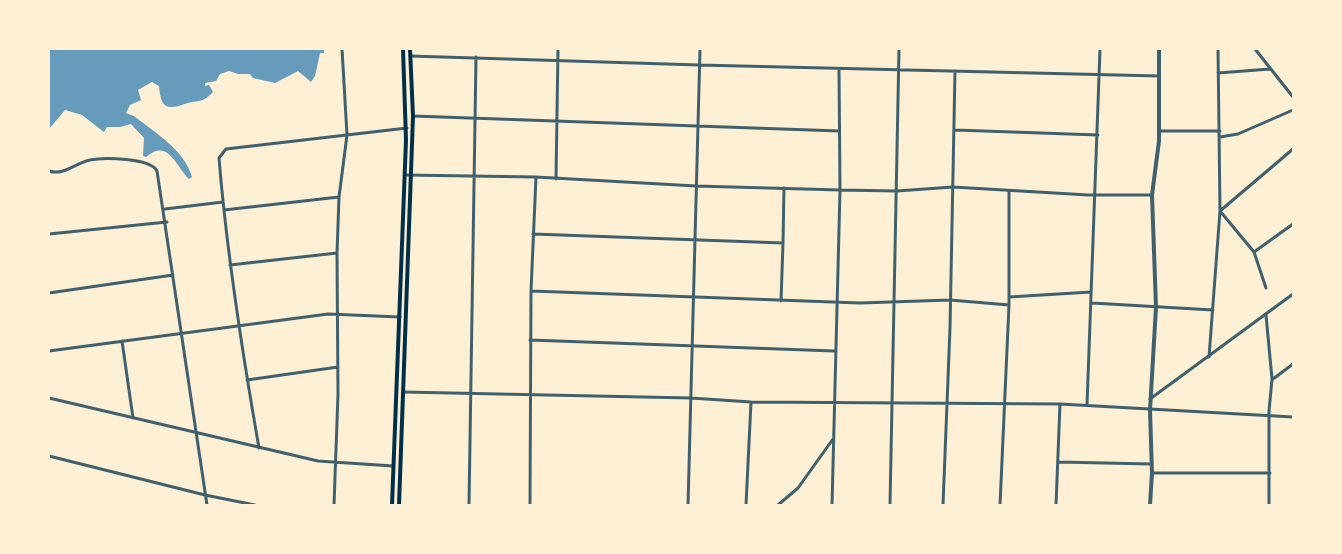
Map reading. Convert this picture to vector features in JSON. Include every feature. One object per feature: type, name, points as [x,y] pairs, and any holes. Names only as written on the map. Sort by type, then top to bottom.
[{"type":"main road","points":[[392,505],[405,175],[406,128],[403,49]]},
{"type":"main road","points":[[399,505],[413,116],[410,49]]},
{"type":"street","points":[[334,505],[337,463],[337,252],[339,197],[347,135],[342,49]]},
{"type":"street","points":[[556,179],[558,49]]},
{"type":"street","points":[[688,505],[700,49]]},
{"type":"street","points":[[890,505],[899,49]]},
{"type":"street","points":[[1086,406],[1092,304],[1100,49]]},
{"type":"street","points":[[1150,505],[1152,464],[1150,399],[1156,306],[1152,195],[1159,131],[1159,49]]},
{"type":"street","points":[[1209,357],[1220,211],[1218,49]]},
{"type":"street","points":[[1255,49],[1293,97]]},
{"type":"street","points":[[410,56],[558,59],[699,66],[1159,76]]},
{"type":"street","points":[[469,505],[476,57]]},
{"type":"street","points":[[832,505],[834,351],[840,190],[840,69]]},
{"type":"street","points":[[1218,72],[1270,69]]},
{"type":"street","points":[[943,505],[955,71]]},
{"type":"street","points":[[1220,137],[1238,134],[1293,110]]},
{"type":"street","points":[[413,116],[839,131]]},
{"type":"street","points":[[259,448],[238,326],[223,202],[220,158],[226,149],[406,128]]},
{"type":"street","points":[[954,130],[1098,135]]},
{"type":"street","points":[[1159,131],[1220,131]]},
{"type":"street","points":[[1220,211],[1293,149]]},
{"type":"street","points":[[49,171],[58,173],[95,159],[123,159],[152,165],[157,171],[165,209],[181,333],[207,505]]},
{"type":"street","points":[[405,175],[536,177],[696,186],[840,190],[896,191],[953,188],[1096,195],[1152,195]]},
{"type":"street","points":[[530,505],[532,394],[530,340],[536,177]]},
{"type":"street","points":[[781,301],[784,188]]},
{"type":"street","points":[[1000,505],[1009,305],[1009,191]]},
{"type":"street","points":[[224,210],[339,197]]},
{"type":"street","points":[[165,209],[223,202]]},
{"type":"street","points":[[1220,211],[1254,252],[1266,288]]},
{"type":"street","points":[[49,234],[166,222]]},
{"type":"street","points":[[1254,252],[1293,224]]},
{"type":"street","points":[[534,234],[783,243]]},
{"type":"street","points":[[230,265],[337,252]]},
{"type":"street","points":[[49,293],[173,275]]},
{"type":"street","points":[[531,290],[781,301],[893,303],[950,300],[1009,305]]},
{"type":"street","points":[[1009,297],[1091,292]]},
{"type":"street","points":[[1150,399],[1293,294]]},
{"type":"street","points":[[1092,304],[1213,310]]},
{"type":"street","points":[[49,351],[338,313],[400,317]]},
{"type":"street","points":[[1266,314],[1272,379],[1269,417],[1269,505]]},
{"type":"street","points":[[530,340],[834,351]]},
{"type":"street","points":[[122,341],[133,418]]},
{"type":"street","points":[[1272,379],[1293,364]]},
{"type":"street","points":[[247,380],[338,368]]},
{"type":"street","points":[[403,392],[691,398],[751,402],[1060,404],[1293,417]]},
{"type":"street","points":[[49,398],[318,462],[393,466]]},
{"type":"street","points":[[746,505],[751,402]]},
{"type":"street","points":[[1056,505],[1060,404]]},
{"type":"street","points":[[778,505],[798,488],[833,439]]},
{"type":"street","points":[[49,456],[205,495],[255,505]]},
{"type":"street","points":[[1059,462],[1152,464]]},
{"type":"street","points":[[1152,473],[1270,473]]},
{"type":"water","points":[[49,49],[324,49],[324,53],[320,53],[315,76],[311,82],[298,71],[275,83],[253,78],[250,74],[238,74],[229,71],[220,74],[216,81],[205,83],[205,86],[209,85],[213,92],[206,98],[176,107],[164,104],[159,86],[152,82],[138,90],[141,100],[130,105],[126,113],[134,116],[176,150],[188,167],[192,177],[189,179],[166,152],[160,150],[146,157],[143,156],[144,138],[131,124],[120,127],[107,127],[104,132],[82,115],[65,110],[49,129]]}]
